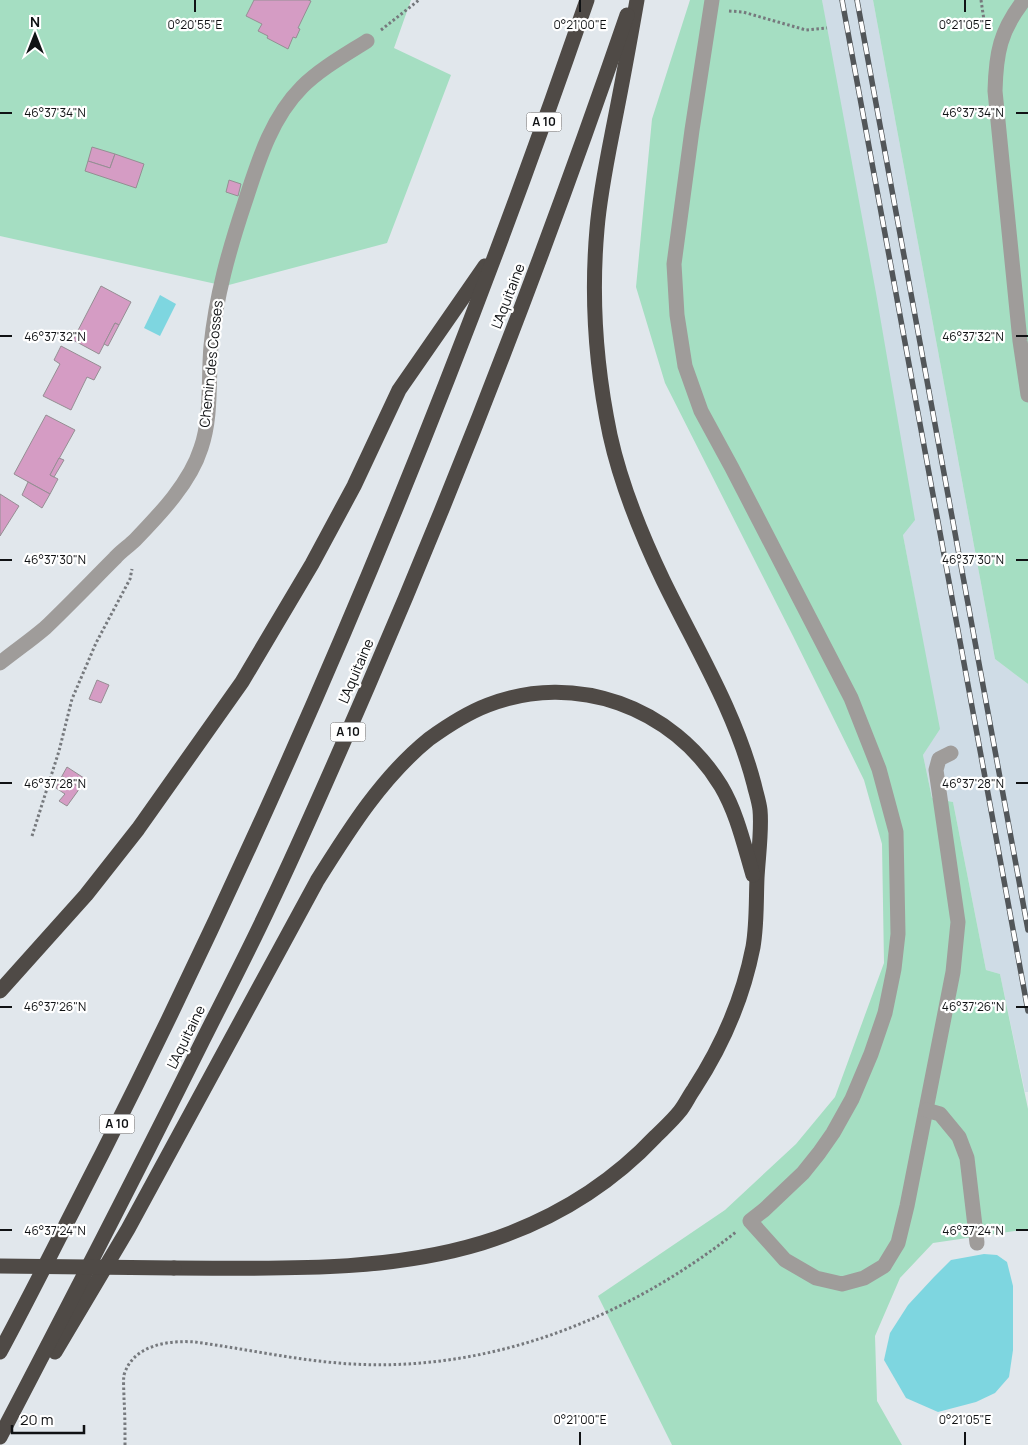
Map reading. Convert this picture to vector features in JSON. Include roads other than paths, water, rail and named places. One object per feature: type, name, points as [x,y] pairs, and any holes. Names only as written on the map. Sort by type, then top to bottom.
[{"type":"highway","name":"L'Aquitaine","points":[[0,1352],[142,1075],[229,893],[294,749],[400,502],[500,244],[587,0]]},
{"type":"highway","name":"L'Aquitaine","points":[[0,1437],[120,1208],[269,908],[333,766],[438,520],[480,416],[570,176],[632,0]]},
{"type":"highway","points":[[0,1266],[294,1268],[354,1265],[418,1257],[483,1242],[539,1222],[592,1192],[637,1156],[680,1111],[714,1058],[734,1014],[754,943],[757,914],[760,811],[749,766],[733,720],[662,578],[638,524],[624,485],[611,437],[601,380],[595,272],[597,227],[604,176],[637,0]]},
{"type":"highway","points":[[0,991],[86,895],[138,829],[242,682],[312,564],[345,503],[399,390],[500,244]]},
{"type":"highway","points":[[0,1445],[128,1228],[317,880],[349,830],[374,797],[401,765],[428,740],[446,727],[473,712],[496,702],[529,694],[586,694],[615,701],[642,712],[687,742],[721,787],[736,818],[757,886]]},
{"type":"street","points":[[712,0],[674,264],[677,315],[684,366],[701,411],[850,698],[879,769],[896,832],[898,934],[896,952],[891,990],[871,1054],[852,1099],[833,1133],[819,1153],[803,1173],[750,1221],[785,1260],[816,1278],[842,1284],[864,1278],[884,1266],[898,1243],[953,972],[958,922],[936,770],[939,759],[951,753]]},
{"type":"street","points":[[1024,0],[1014,13],[1002,38],[996,62],[995,91],[1019,331],[1028,395]]},
{"type":"street","name":"Chemin des Cosses","points":[[0,662],[44,629],[134,541],[170,500],[194,466],[202,448],[208,404],[211,348],[216,307],[231,244],[269,136],[288,104],[302,87],[367,41]]},
{"type":"street","points":[[926,1110],[940,1114],[959,1137],[967,1158],[977,1243]]},
{"type":"water","points":[[160,295],[176,304],[160,336],[144,328]]},
{"type":"water","points":[[984,1254],[997,1255],[1007,1262],[1013,1286],[1013,1350],[1009,1377],[995,1393],[976,1402],[938,1412],[906,1398],[884,1360],[890,1333],[908,1305],[951,1260]]},
{"type":"railway","points":[[842,0],[1028,1011]]},
{"type":"railway","points":[[857,0],[1028,930]]}]
